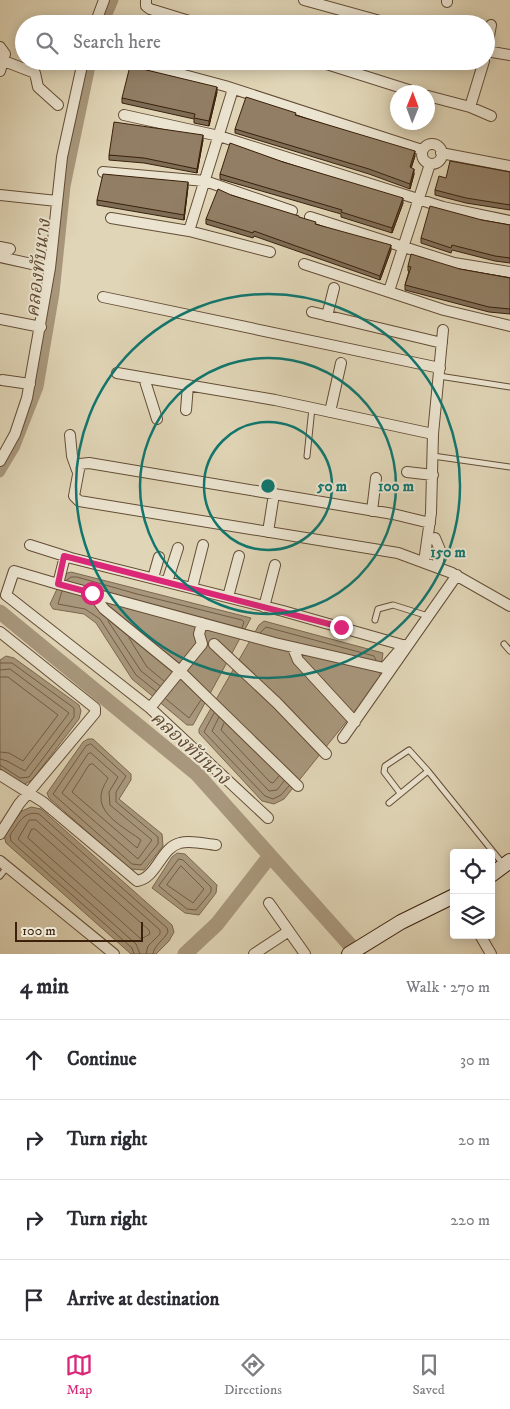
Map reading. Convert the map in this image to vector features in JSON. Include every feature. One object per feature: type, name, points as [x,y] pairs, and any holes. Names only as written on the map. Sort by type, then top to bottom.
[{"type":"street","points":[[98,15],[104,0]]},
{"type":"street","points":[[146,0],[146,6],[150,9],[170,15]]},
{"type":"street","points":[[304,0],[358,15]]},
{"type":"street","points":[[0,47],[5,54],[0,71]]},
{"type":"street","points":[[495,52],[510,55]]},
{"type":"street","points":[[4,61],[15,65]]},
{"type":"street","points":[[29,70],[35,72],[38,87],[58,105]]},
{"type":"street","points":[[0,462],[12,441],[24,413],[30,384],[50,268],[62,157],[81,70]]},
{"type":"street","points":[[164,70],[233,89],[422,150]]},
{"type":"street","points":[[345,70],[393,85]]},
{"type":"street","points":[[470,107],[481,70]]},
{"type":"street","points":[[189,231],[233,89]]},
{"type":"street","points":[[435,98],[470,107],[491,116]]},
{"type":"street","points":[[124,116],[218,136],[417,200],[510,221]]},
{"type":"street","points":[[389,291],[430,164],[438,161],[441,153],[437,145],[433,144],[429,144],[422,150]]},
{"type":"street","points":[[422,150],[423,158],[430,164]]},
{"type":"street","points":[[441,153],[510,166]]},
{"type":"street","points":[[103,172],[205,181],[292,211]]},
{"type":"street","points":[[0,195],[58,201]]},
{"type":"street","points":[[310,217],[454,263],[510,272]]},
{"type":"street","points":[[112,218],[189,231],[270,252]]},
{"type":"street","points":[[0,257],[50,268]]},
{"type":"street","points":[[304,264],[444,310],[510,326]]},
{"type":"street","points":[[327,316],[334,288]]},
{"type":"street","points":[[103,297],[439,372]]},
{"type":"street","points":[[312,312],[442,343]]},
{"type":"street","points":[[0,319],[40,327]]},
{"type":"street","points":[[424,562],[430,523],[433,434],[443,330]]},
{"type":"street","points":[[330,412],[341,363]]},
{"type":"street","points":[[117,373],[312,408],[433,434]]},
{"type":"street","points":[[144,378],[157,419]]},
{"type":"street","points":[[2,380],[30,384]]},
{"type":"street","points":[[186,410],[188,385]]},
{"type":"street","points":[[70,434],[72,456],[77,470]]},
{"type":"street","points":[[430,523],[372,511],[89,463],[80,464],[77,470],[74,496],[79,501],[398,553],[457,575],[510,606]]},
{"type":"street","points":[[407,472],[433,475]]},
{"type":"street","points":[[372,511],[376,478]]},
{"type":"street","points":[[268,532],[274,494]]},
{"type":"street","points":[[435,538],[440,552],[437,567]]},
{"type":"street","points":[[30,545],[64,556],[264,606],[405,646]]},
{"type":"street","points":[[192,588],[203,545]]},
{"type":"street","points":[[167,582],[178,548]]},
{"type":"street","points":[[58,584],[64,556]]},
{"type":"street","points":[[228,597],[239,556]]},
{"type":"street","points":[[154,578],[159,557]]},
{"type":"street","points":[[264,606],[275,565]]},
{"type":"street","points":[[268,818],[150,708],[6,595],[14,571],[293,648],[384,668],[405,646]]},
{"type":"street","points":[[343,738],[405,646],[457,575]]},
{"type":"street","points":[[92,593],[104,609],[180,671],[298,786]]},
{"type":"street","points":[[202,623],[199,634],[202,644]]},
{"type":"street","points":[[202,644],[218,643],[221,635],[219,628]]},
{"type":"street","points":[[0,632],[93,704],[95,708],[95,713],[30,794],[19,804],[0,834]]},
{"type":"street","points":[[150,708],[202,644]]},
{"type":"street","points":[[214,644],[277,703],[326,754]]},
{"type":"street","points":[[293,648],[298,660],[355,722]]},
{"type":"street","points":[[0,774],[50,808],[137,881],[147,877],[176,844],[186,842],[216,845]]},
{"type":"street","points":[[495,872],[507,863]]},
{"type":"street","points":[[4,864],[114,954]]},
{"type":"street","points":[[350,953],[400,922],[450,898]]},
{"type":"street","points":[[269,903],[305,954]]},
{"type":"street","points":[[254,954],[289,931]]},
{"type":"street","points":[[482,939],[491,954]]},
{"type":"lane","points":[[439,372],[510,387]]},
{"type":"lane","points":[[308,456],[312,408]]},
{"type":"lane","points":[[433,456],[510,467]]},
{"type":"lane","points":[[375,620],[378,609],[388,605],[428,616]]},
{"type":"lane","points":[[504,644],[510,651]]},
{"type":"lane","points":[[400,793],[384,772],[385,766],[408,750],[507,863]]},
{"type":"lane","points":[[390,803],[428,771]]},
{"type":"lane","points":[[0,876],[4,864]]},
{"type":"water","points":[[71,572],[251,618],[193,725],[187,725],[132,679],[96,623],[84,614],[53,609],[50,604],[64,574]]},
{"type":"water","points":[[264,621],[383,653],[379,681],[284,799],[274,804],[262,801],[199,733],[199,729],[259,625]]},
{"type":"water","points":[[6,656],[14,658],[79,705],[81,711],[79,719],[32,780],[25,784],[17,782],[0,769],[0,660]]},
{"type":"water","points":[[93,739],[131,774],[131,780],[119,799],[162,834],[163,846],[144,870],[130,869],[49,798],[47,793],[83,742]]},
{"type":"water","points":[[31,807],[41,809],[172,925],[174,932],[169,941],[156,954],[131,954],[6,843],[4,835],[22,811]]},
{"type":"water","points":[[177,853],[185,854],[217,885],[216,893],[199,915],[185,913],[152,888],[172,857]]},
{"type":"building","points":[[129,70],[147,70],[217,87],[209,121],[194,118],[195,114],[122,98]]},
{"type":"building","points":[[246,97],[296,113],[295,115],[415,151],[410,167],[414,169],[410,184],[369,169],[235,129]]},
{"type":"building","points":[[114,122],[203,135],[197,169],[144,158],[109,155]]},
{"type":"building","points":[[230,143],[283,162],[403,198],[392,228],[341,212],[342,210],[220,174]]},
{"type":"building","points":[[450,161],[510,172],[510,205],[466,198],[435,190],[439,176],[446,178]]},
{"type":"building","points":[[103,174],[188,182],[184,215],[97,200]]},
{"type":"building","points":[[218,189],[231,195],[316,222],[315,224],[391,245],[380,276],[254,231],[253,233],[206,219]]},
{"type":"building","points":[[430,206],[482,220],[510,225],[510,258],[452,245],[451,248],[421,238]]},
{"type":"building","points":[[411,254],[460,269],[510,278],[510,309],[489,307],[405,285],[411,267],[408,266]]},
{"type":"waterway","name":"คลองทับนาง","points":[[108,15],[114,0]]},
{"type":"waterway","name":"คลองทับนาง","points":[[0,473],[15,448],[39,387],[55,293],[66,186],[90,70]]},
{"type":"waterway","name":"คลองทับนาง","points":[[0,612],[197,774],[358,954]]},
{"type":"waterway","points":[[185,954],[217,924],[270,856]]},
{"type":"route","points":[[92,593],[58,584],[64,556],[117,568],[341,627]]}]
